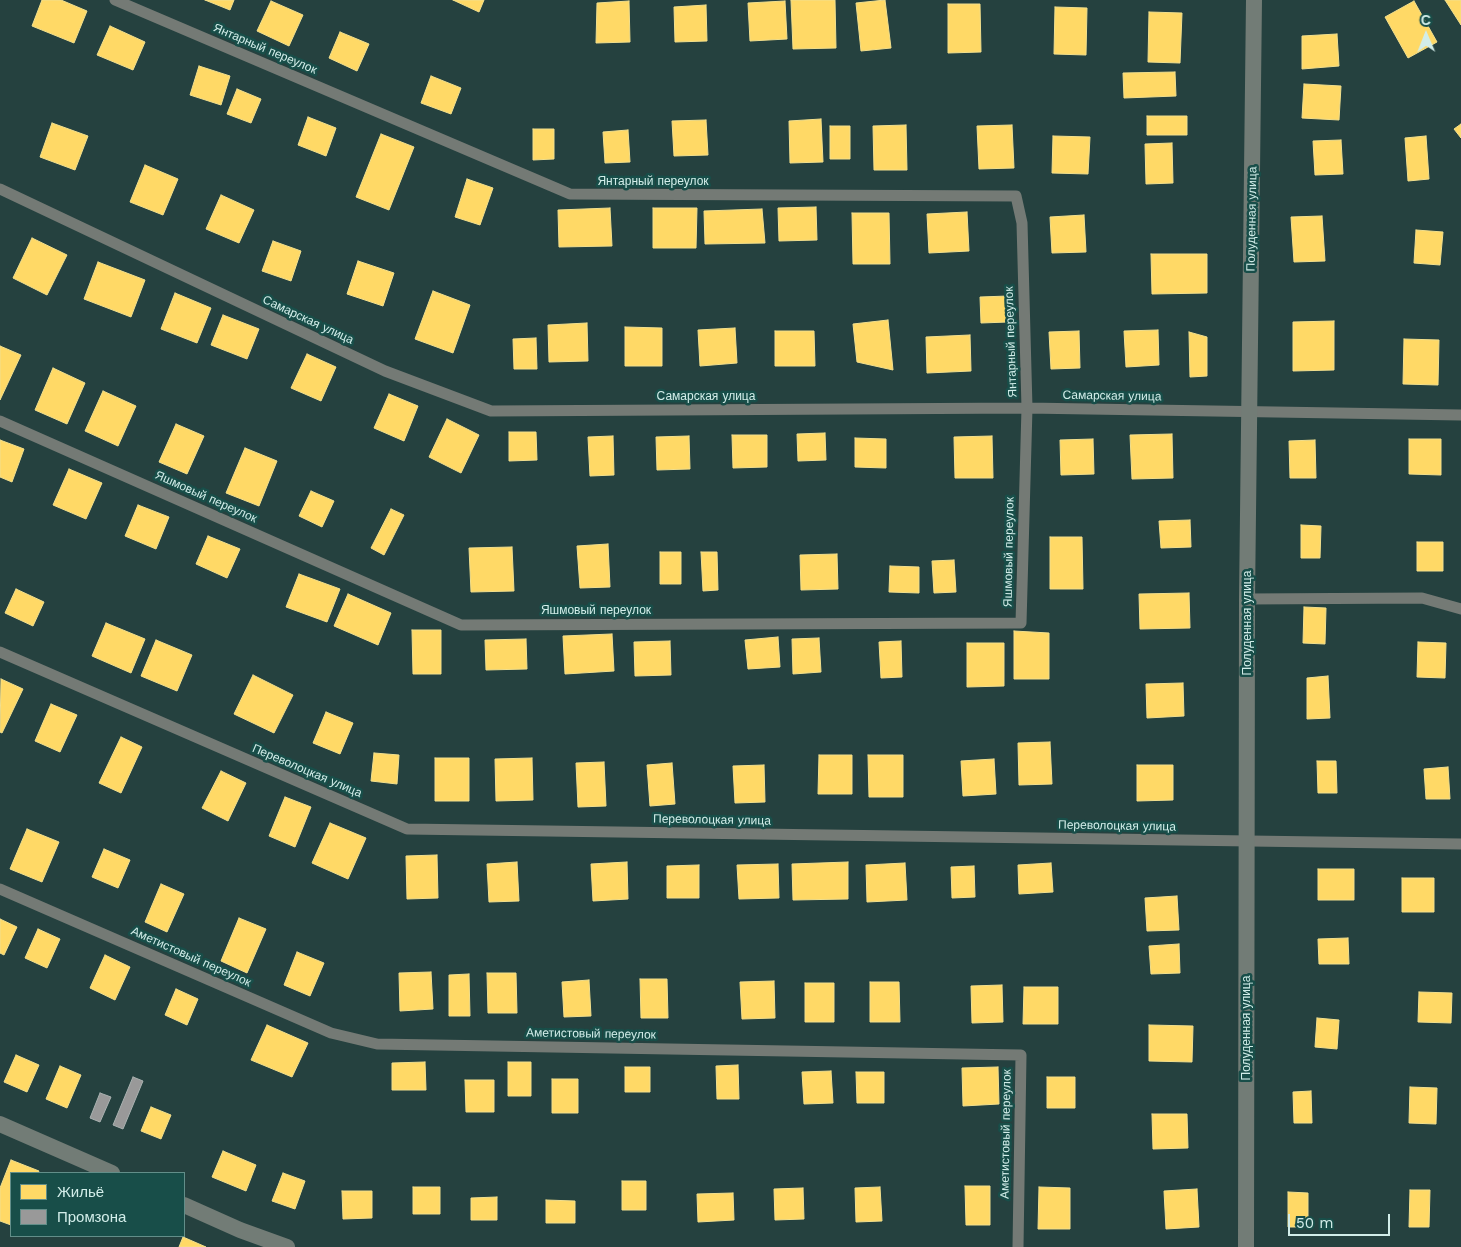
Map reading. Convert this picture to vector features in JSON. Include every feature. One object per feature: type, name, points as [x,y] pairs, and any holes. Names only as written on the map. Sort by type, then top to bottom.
[{"type":"street","name":"Янтарный переулок","points":[[115,0],[570,194],[1016,196],[1022,224],[1027,408]]},
{"type":"street","name":"Полуденная улица","points":[[1246,1247],[1247,599],[1254,0]]},
{"type":"street","name":"Самарская улица","points":[[0,189],[385,371],[491,411],[1027,408],[1461,415]]},
{"type":"street","name":"Яшмовый переулок","points":[[0,421],[461,625],[1021,623],[1027,408]]},
{"type":"street","points":[[1247,599],[1422,598],[1461,609]]},
{"type":"street","name":"Переволоцкая улица","points":[[0,652],[408,829],[1461,844]]},
{"type":"street","name":"Аметистовый переулок","points":[[0,888],[331,1034],[377,1044],[1021,1055],[1018,1247]]},
{"type":"street","points":[[0,1124],[110,1172]]},
{"type":"street","points":[[185,1205],[240,1230],[287,1247]]},
{"type":"building: Жильё","points":[[42,0],[61,0],[87,11],[74,43],[32,26]]},
{"type":"building: Жильё","points":[[205,0],[234,0],[230,10]]},
{"type":"building: Жильё","points":[[453,0],[484,0],[479,12]]},
{"type":"building: Жильё","points":[[791,0],[835,0],[836,48],[793,49]]},
{"type":"building: Жильё","points":[[885,0],[891,48],[861,51],[856,3]]},
{"type":"building: Жильё","points":[[1445,0],[1461,0],[1461,25]]},
{"type":"building: Жильё","points":[[271,1],[303,15],[289,46],[257,31]]},
{"type":"building: Жильё","points":[[629,1],[630,42],[596,43],[597,3]]},
{"type":"building: Жильё","points":[[785,1],[787,39],[750,41],[748,3]]},
{"type":"building: Жильё","points":[[1414,1],[1437,42],[1408,58],[1385,17]]},
{"type":"building: Жильё","points":[[948,4],[980,4],[981,52],[948,53]]},
{"type":"building: Жильё","points":[[706,5],[707,41],[675,42],[674,7]]},
{"type":"building: Жильё","points":[[1055,7],[1087,8],[1086,55],[1054,54]]},
{"type":"building: Жильё","points":[[1149,12],[1182,13],[1180,63],[1148,62]]},
{"type":"building: Жильё","points":[[110,26],[145,42],[133,70],[97,55]]},
{"type":"building: Жильё","points":[[340,32],[369,44],[357,71],[329,58]]},
{"type":"building: Жильё","points":[[1337,34],[1339,66],[1302,69],[1302,36]]},
{"type":"building: Жильё","points":[[199,66],[230,76],[221,105],[190,95]]},
{"type":"building: Жильё","points":[[1175,72],[1176,96],[1124,98],[1123,73]]},
{"type":"building: Жильё","points":[[431,76],[461,88],[451,114],[421,103]]},
{"type":"building: Жильё","points":[[1304,84],[1341,86],[1339,120],[1302,118]]},
{"type":"building: Жильё","points":[[237,89],[261,99],[251,123],[227,114]]},
{"type":"building: Жильё","points":[[1147,116],[1187,116],[1187,135],[1147,135]]},
{"type":"building: Жильё","points":[[308,117],[336,128],[326,156],[298,145]]},
{"type":"building: Жильё","points":[[821,119],[823,162],[790,163],[789,121]]},
{"type":"building: Жильё","points":[[706,120],[708,155],[674,156],[672,121]]},
{"type":"building: Жильё","points":[[52,123],[88,136],[75,170],[40,157]]},
{"type":"building: Жильё","points":[[1461,124],[1461,138],[1454,129]]},
{"type":"building: Жильё","points":[[906,125],[907,170],[874,170],[873,126]]},
{"type":"building: Жильё","points":[[1012,125],[1014,168],[979,169],[977,126]]},
{"type":"building: Жильё","points":[[830,126],[850,126],[850,159],[830,159]]},
{"type":"building: Жильё","points":[[533,129],[554,129],[554,159],[533,160]]},
{"type":"building: Жильё","points":[[628,130],[630,162],[605,163],[603,132]]},
{"type":"building: Жильё","points":[[381,134],[414,147],[389,210],[356,197]]},
{"type":"building: Жильё","points":[[1053,136],[1090,137],[1088,174],[1052,173]]},
{"type":"building: Жильё","points":[[1426,136],[1429,179],[1408,181],[1405,138]]},
{"type":"building: Жильё","points":[[1341,140],[1343,174],[1315,175],[1313,141]]},
{"type":"building: Жильё","points":[[1172,143],[1173,183],[1146,184],[1145,144]]},
{"type":"building: Жильё","points":[[145,165],[178,179],[163,215],[130,202]]},
{"type":"building: Жильё","points":[[467,179],[493,188],[480,225],[455,217]]},
{"type":"building: Жильё","points":[[221,195],[254,210],[239,243],[206,229]]},
{"type":"building: Жильё","points":[[816,207],[817,240],[779,241],[778,208]]},
{"type":"building: Жильё","points":[[610,208],[612,246],[559,247],[558,210]]},
{"type":"building: Жильё","points":[[653,208],[697,208],[696,248],[653,248]]},
{"type":"building: Жильё","points":[[762,209],[765,243],[705,244],[704,211]]},
{"type":"building: Жильё","points":[[967,212],[969,251],[929,253],[927,214]]},
{"type":"building: Жильё","points":[[852,213],[889,213],[890,264],[853,264]]},
{"type":"building: Жильё","points":[[1084,215],[1086,252],[1052,253],[1050,217]]},
{"type":"building: Жильё","points":[[1322,216],[1325,261],[1294,262],[1291,217]]},
{"type":"building: Жильё","points":[[1416,230],[1443,232],[1440,265],[1414,263]]},
{"type":"building: Жильё","points":[[32,238],[67,255],[47,295],[13,278]]},
{"type":"building: Жильё","points":[[273,241],[301,251],[291,281],[262,271]]},
{"type":"building: Жильё","points":[[1151,254],[1207,254],[1207,293],[1152,294]]},
{"type":"building: Жильё","points":[[358,261],[394,273],[383,306],[347,294]]},
{"type":"building: Жильё","points":[[98,262],[145,280],[131,317],[84,299]]},
{"type":"building: Жильё","points":[[433,291],[470,305],[453,353],[415,339]]},
{"type":"building: Жильё","points":[[175,293],[211,308],[197,343],[161,329]]},
{"type":"building: Жильё","points":[[1008,296],[1008,322],[981,323],[980,297]]},
{"type":"building: Жильё","points":[[223,315],[259,329],[247,359],[211,345]]},
{"type":"building: Жильё","points":[[888,320],[893,370],[857,362],[853,324]]},
{"type":"building: Жильё","points":[[1334,321],[1334,370],[1293,371],[1293,322]]},
{"type":"building: Жильё","points":[[587,323],[588,361],[549,362],[548,325]]},
{"type":"building: Жильё","points":[[625,327],[662,328],[662,366],[625,366]]},
{"type":"building: Жильё","points":[[735,328],[737,363],[700,366],[698,330]]},
{"type":"building: Жильё","points":[[1158,330],[1159,365],[1126,367],[1124,331]]},
{"type":"building: Жильё","points":[[775,331],[814,331],[815,366],[775,366]]},
{"type":"building: Жильё","points":[[1079,331],[1080,368],[1051,369],[1049,332]]},
{"type":"building: Жильё","points":[[1189,332],[1207,337],[1207,376],[1190,377]]},
{"type":"building: Жильё","points":[[970,335],[971,371],[927,373],[926,337]]},
{"type":"building: Жильё","points":[[536,338],[537,369],[514,369],[513,339]]},
{"type":"building: Жильё","points":[[1404,339],[1439,340],[1438,385],[1403,384]]},
{"type":"building: Жильё","points":[[0,346],[21,355],[0,400]]},
{"type":"building: Жильё","points":[[307,354],[336,367],[321,401],[291,388]]},
{"type":"building: Жильё","points":[[53,368],[85,383],[67,424],[35,410]]},
{"type":"building: Жильё","points":[[103,391],[136,406],[118,446],[85,431]]},
{"type":"building: Жильё","points":[[389,394],[418,406],[404,441],[374,428]]},
{"type":"building: Жильё","points":[[447,419],[479,435],[461,473],[429,457]]},
{"type":"building: Жильё","points":[[176,424],[204,436],[187,474],[159,462]]},
{"type":"building: Жильё","points":[[509,432],[536,432],[537,460],[509,461]]},
{"type":"building: Жильё","points":[[825,433],[826,460],[798,461],[797,434]]},
{"type":"building: Жильё","points":[[1172,434],[1173,478],[1132,479],[1130,435]]},
{"type":"building: Жильё","points":[[732,435],[767,435],[767,467],[733,468]]},
{"type":"building: Жильё","points":[[613,436],[614,475],[590,476],[588,437]]},
{"type":"building: Жильё","points":[[689,436],[690,469],[657,470],[656,437]]},
{"type":"building: Жильё","points":[[992,436],[993,478],[955,478],[954,437]]},
{"type":"building: Жильё","points":[[855,438],[886,439],[886,468],[855,467]]},
{"type":"building: Жильё","points":[[1093,439],[1094,474],[1061,475],[1060,440]]},
{"type":"building: Жильё","points":[[1409,439],[1441,439],[1441,475],[1409,474]]},
{"type":"building: Жильё","points":[[0,440],[24,449],[12,482],[0,477]]},
{"type":"building: Жильё","points":[[1315,440],[1316,478],[1290,478],[1289,441]]},
{"type":"building: Жильё","points":[[245,448],[277,461],[259,506],[226,493]]},
{"type":"building: Жильё","points":[[69,469],[102,483],[86,519],[53,505]]},
{"type":"building: Жильё","points":[[311,491],[334,501],[322,527],[299,516]]},
{"type":"building: Жильё","points":[[138,505],[169,517],[156,549],[125,536]]},
{"type":"building: Жильё","points":[[391,509],[404,515],[384,555],[371,548]]},
{"type":"building: Жильё","points":[[1190,520],[1191,547],[1161,548],[1159,521]]},
{"type":"building: Жильё","points":[[1301,525],[1321,526],[1320,558],[1301,558]]},
{"type":"building: Жильё","points":[[208,536],[240,549],[227,578],[196,564]]},
{"type":"building: Жильё","points":[[1050,537],[1082,537],[1083,589],[1050,589]]},
{"type":"building: Жильё","points":[[1417,542],[1443,542],[1443,571],[1417,571]]},
{"type":"building: Жильё","points":[[608,544],[610,587],[580,588],[577,546]]},
{"type":"building: Жильё","points":[[512,547],[514,591],[471,592],[469,548]]},
{"type":"building: Жильё","points":[[660,552],[681,552],[681,584],[660,584]]},
{"type":"building: Жильё","points":[[701,552],[717,552],[718,590],[703,591]]},
{"type":"building: Жильё","points":[[837,554],[838,589],[801,590],[800,555]]},
{"type":"building: Жильё","points":[[954,560],[956,592],[934,593],[932,561]]},
{"type":"building: Жильё","points":[[890,566],[919,567],[919,593],[889,592]]},
{"type":"building: Жильё","points":[[299,574],[340,589],[327,622],[286,607]]},
{"type":"building: Жильё","points":[[16,589],[44,602],[33,626],[5,613]]},
{"type":"building: Жильё","points":[[1189,593],[1190,628],[1140,629],[1139,594]]},
{"type":"building: Жильё","points":[[348,594],[391,613],[378,645],[334,626]]},
{"type":"building: Жильё","points":[[1304,607],[1326,608],[1325,644],[1303,643]]},
{"type":"building: Жильё","points":[[106,623],[145,639],[131,673],[92,656]]},
{"type":"building: Жильё","points":[[412,630],[441,630],[441,674],[413,674]]},
{"type":"building: Жильё","points":[[1014,631],[1049,633],[1049,679],[1014,679]]},
{"type":"building: Жильё","points":[[612,634],[614,671],[565,674],[563,636]]},
{"type":"building: Жильё","points":[[778,637],[780,667],[748,669],[745,640]]},
{"type":"building: Жильё","points":[[819,638],[821,672],[793,674],[792,639]]},
{"type":"building: Жильё","points":[[526,639],[527,669],[486,670],[485,640]]},
{"type":"building: Жильё","points":[[156,640],[192,655],[177,691],[141,676]]},
{"type":"building: Жильё","points":[[670,641],[671,675],[635,676],[634,642]]},
{"type":"building: Жильё","points":[[901,641],[902,677],[881,678],[879,642]]},
{"type":"building: Жильё","points":[[1418,642],[1446,643],[1445,678],[1417,677]]},
{"type":"building: Жильё","points":[[967,643],[1004,643],[1004,686],[967,687]]},
{"type":"building: Жильё","points":[[253,675],[293,695],[274,733],[234,714]]},
{"type":"building: Жильё","points":[[1328,676],[1330,718],[1307,719],[1307,678]]},
{"type":"building: Жильё","points":[[1,679],[23,689],[2,733],[0,732]]},
{"type":"building: Жильё","points":[[1183,683],[1184,716],[1147,718],[1146,684]]},
{"type":"building: Жильё","points":[[51,704],[77,715],[60,752],[35,741]]},
{"type":"building: Жильё","points":[[326,712],[353,723],[340,754],[313,743]]},
{"type":"building: Жильё","points":[[121,737],[142,747],[121,793],[99,783]]},
{"type":"building: Жильё","points":[[1050,742],[1052,784],[1019,785],[1018,743]]},
{"type":"building: Жильё","points":[[374,753],[399,755],[397,784],[371,781]]},
{"type":"building: Жильё","points":[[819,755],[852,755],[852,794],[818,794]]},
{"type":"building: Жильё","points":[[868,755],[903,755],[903,797],[869,797]]},
{"type":"building: Жильё","points":[[435,758],[469,758],[469,801],[435,801]]},
{"type":"building: Жильё","points":[[532,758],[533,800],[496,801],[495,759]]},
{"type":"building: Жильё","points":[[994,759],[996,794],[963,796],[961,761]]},
{"type":"building: Жильё","points":[[1317,761],[1336,761],[1337,793],[1318,793]]},
{"type":"building: Жильё","points":[[604,762],[606,806],[578,807],[576,763]]},
{"type":"building: Жильё","points":[[672,763],[675,804],[650,806],[647,765]]},
{"type":"building: Жильё","points":[[764,765],[765,802],[735,803],[733,766]]},
{"type":"building: Жильё","points":[[1137,765],[1173,765],[1173,800],[1137,801]]},
{"type":"building: Жильё","points":[[1448,767],[1450,799],[1426,799],[1424,769]]},
{"type":"building: Жильё","points":[[221,771],[246,783],[228,821],[202,808]]},
{"type":"building: Жильё","points":[[285,797],[311,807],[295,847],[269,836]]},
{"type":"building: Жильё","points":[[330,823],[366,838],[348,879],[312,863]]},
{"type":"building: Жильё","points":[[27,829],[59,842],[42,882],[10,869]]},
{"type":"building: Жильё","points":[[104,849],[130,860],[118,888],[92,877]]},
{"type":"building: Жильё","points":[[437,855],[438,898],[407,899],[406,856]]},
{"type":"building: Жильё","points":[[517,862],[519,901],[489,902],[487,864]]},
{"type":"building: Жильё","points":[[627,862],[628,899],[593,901],[591,864]]},
{"type":"building: Жильё","points":[[848,862],[848,899],[793,900],[792,864]]},
{"type":"building: Жильё","points":[[905,863],[907,900],[867,902],[866,865]]},
{"type":"building: Жильё","points":[[1051,863],[1053,892],[1019,894],[1018,865]]},
{"type":"building: Жильё","points":[[778,864],[779,898],[739,899],[737,865]]},
{"type":"building: Жильё","points":[[699,865],[699,898],[667,898],[667,866]]},
{"type":"building: Жильё","points":[[974,866],[975,897],[952,898],[951,867]]},
{"type":"building: Жильё","points":[[1318,869],[1354,869],[1354,900],[1318,900]]},
{"type":"building: Жильё","points":[[1402,878],[1434,878],[1434,912],[1402,912]]},
{"type":"building: Жильё","points":[[161,884],[184,894],[167,932],[145,922]]},
{"type":"building: Жильё","points":[[1177,896],[1179,930],[1147,931],[1145,898]]},
{"type":"building: Жильё","points":[[239,918],[266,929],[247,973],[221,961]]},
{"type":"building: Жильё","points":[[0,919],[17,927],[4,955],[0,953]]},
{"type":"building: Жильё","points":[[38,929],[60,939],[47,968],[25,958]]},
{"type":"building: Жильё","points":[[1348,938],[1349,964],[1319,964],[1318,939]]},
{"type":"building: Жильё","points":[[1179,944],[1180,973],[1151,974],[1149,946]]},
{"type":"building: Жильё","points":[[297,952],[324,963],[310,996],[284,985]]},
{"type":"building: Жильё","points":[[105,955],[130,967],[115,1000],[90,988]]},
{"type":"building: Жильё","points":[[431,972],[433,1009],[400,1011],[399,973]]},
{"type":"building: Жильё","points":[[487,973],[516,973],[517,1013],[488,1013]]},
{"type":"building: Жильё","points":[[469,974],[470,1016],[449,1016],[449,975]]},
{"type":"building: Жильё","points":[[640,979],[667,979],[668,1018],[641,1018]]},
{"type":"building: Жильё","points":[[589,980],[591,1016],[564,1017],[562,982]]},
{"type":"building: Жильё","points":[[774,981],[775,1018],[742,1019],[740,982]]},
{"type":"building: Жильё","points":[[870,982],[899,982],[900,1022],[870,1022]]},
{"type":"building: Жильё","points":[[805,983],[834,983],[834,1022],[805,1022]]},
{"type":"building: Жильё","points":[[1002,985],[1003,1022],[972,1023],[971,986]]},
{"type":"building: Жильё","points":[[1024,987],[1058,987],[1058,1024],[1023,1024]]},
{"type":"building: Жильё","points":[[176,989],[198,999],[187,1025],[165,1015]]},
{"type":"building: Жильё","points":[[1419,992],[1452,993],[1451,1023],[1418,1022]]},
{"type":"building: Жильё","points":[[1317,1018],[1339,1020],[1337,1049],[1315,1047]]},
{"type":"building: Жильё","points":[[267,1025],[308,1043],[292,1077],[251,1060]]},
{"type":"building: Жильё","points":[[1149,1025],[1193,1026],[1192,1062],[1149,1061]]},
{"type":"building: Жильё","points":[[16,1055],[39,1065],[27,1092],[4,1082]]},
{"type":"building: Жильё","points":[[425,1062],[426,1090],[392,1090],[392,1063]]},
{"type":"building: Жильё","points":[[508,1062],[531,1062],[531,1096],[508,1096]]},
{"type":"building: Жильё","points":[[738,1065],[739,1099],[717,1099],[716,1066]]},
{"type":"building: Жильё","points":[[60,1066],[81,1075],[67,1108],[46,1099]]},
{"type":"building: Жильё","points":[[625,1067],[650,1067],[650,1092],[625,1092]]},
{"type":"building: Жильё","points":[[998,1067],[999,1104],[963,1106],[962,1068]]},
{"type":"building: Жильё","points":[[831,1071],[833,1103],[804,1104],[802,1072]]},
{"type":"building: Жильё","points":[[856,1072],[884,1072],[884,1103],[857,1103]]},
{"type":"building: Жильё","points":[[1047,1077],[1075,1077],[1075,1108],[1047,1108]]},
{"type":"building: Жильё","points":[[552,1079],[578,1079],[578,1113],[552,1113]]},
{"type":"building: Жильё","points":[[465,1080],[494,1080],[494,1112],[466,1112]]},
{"type":"building: Жильё","points":[[1410,1087],[1437,1088],[1436,1124],[1409,1123]]},
{"type":"building: Жильё","points":[[1311,1091],[1312,1123],[1294,1123],[1293,1092]]},
{"type":"building: Жильё","points":[[151,1107],[171,1115],[161,1139],[141,1131]]},
{"type":"building: Жильё","points":[[1152,1114],[1187,1114],[1188,1148],[1153,1149]]},
{"type":"building: Жильё","points":[[223,1151],[256,1165],[246,1191],[212,1177]]},
{"type":"building: Жильё","points":[[11,1160],[39,1171],[10,1172],[10,1225],[0,1221],[0,1188]]},
{"type":"building: Жильё","points":[[283,1173],[305,1181],[295,1209],[272,1201]]},
{"type":"building: Жильё","points":[[622,1181],[646,1181],[646,1210],[622,1210]]},
{"type":"building: Жильё","points":[[965,1186],[990,1186],[990,1225],[966,1225]]},
{"type":"building: Жильё","points":[[413,1187],[440,1187],[440,1214],[413,1214]]},
{"type":"building: Жильё","points":[[880,1187],[882,1221],[856,1222],[855,1188]]},
{"type":"building: Жильё","points":[[1039,1187],[1070,1188],[1070,1229],[1038,1229]]},
{"type":"building: Жильё","points":[[803,1188],[804,1219],[775,1220],[774,1189]]},
{"type":"building: Жильё","points":[[1197,1189],[1199,1227],[1166,1229],[1164,1191]]},
{"type":"building: Жильё","points":[[1410,1190],[1430,1190],[1429,1227],[1409,1227]]},
{"type":"building: Жильё","points":[[342,1191],[372,1191],[372,1218],[343,1219]]},
{"type":"building: Жильё","points":[[1288,1192],[1308,1193],[1308,1227],[1288,1227]]},
{"type":"building: Жильё","points":[[733,1193],[734,1220],[698,1222],[697,1194]]},
{"type":"building: Жильё","points":[[497,1197],[497,1220],[471,1220],[471,1198]]},
{"type":"building: Жильё","points":[[546,1200],[575,1201],[575,1223],[546,1223]]},
{"type":"building: Жильё","points":[[183,1237],[206,1247],[179,1247]]},
{"type":"building: Промзона","points":[[133,1077],[143,1081],[123,1129],[113,1125]]},
{"type":"building: Промзона","points":[[100,1093],[111,1097],[100,1122],[90,1118]]}]
